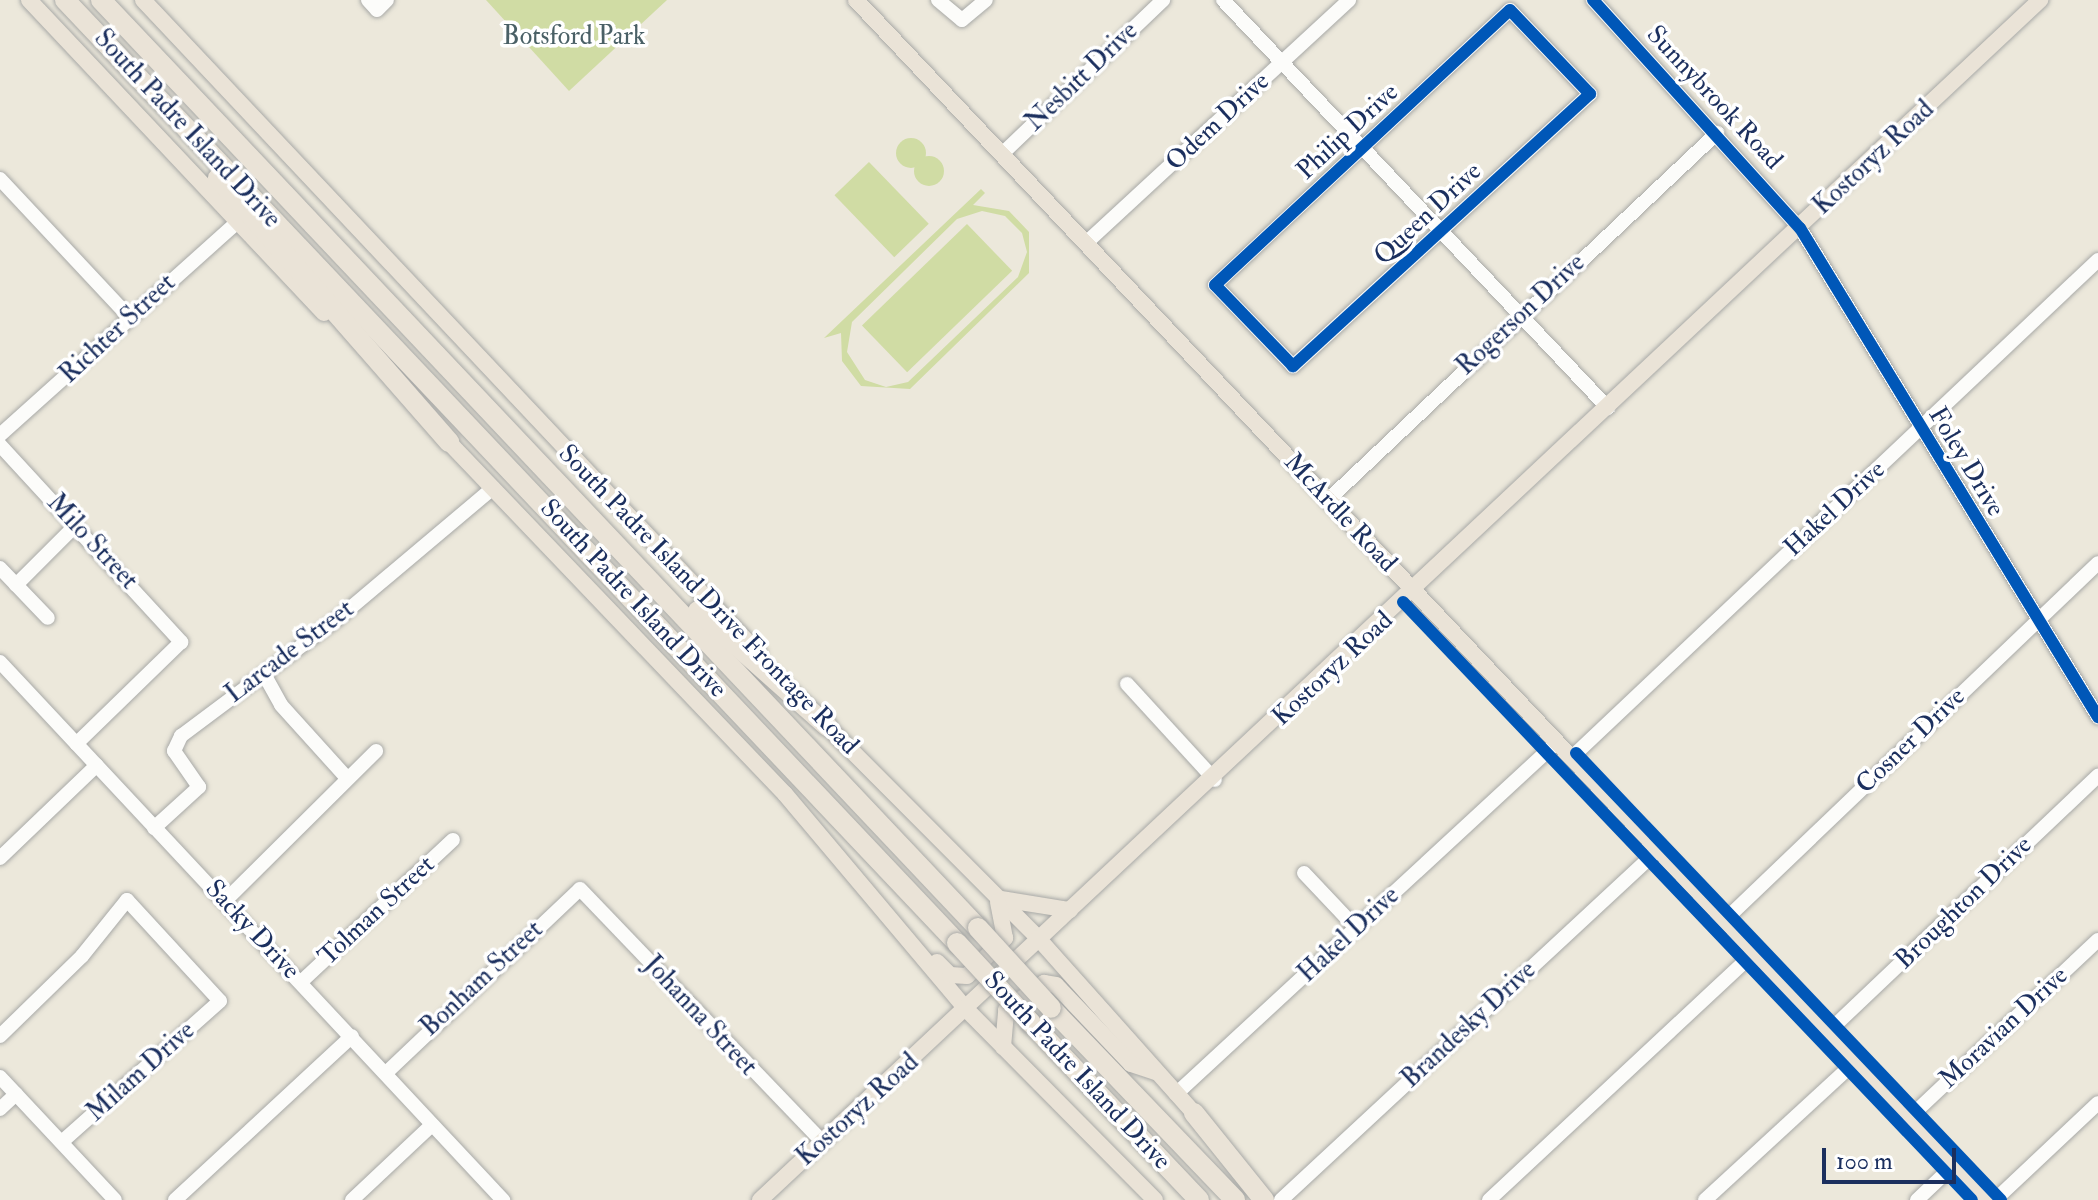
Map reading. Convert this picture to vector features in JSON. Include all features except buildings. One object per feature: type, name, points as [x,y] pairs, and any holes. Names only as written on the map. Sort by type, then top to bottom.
[{"type":"highway","name":"South Padre Island Drive","points":[[65,0],[1199,1200]]},
{"type":"highway","name":"South Padre Island Drive","points":[[101,0],[541,462],[1051,1008],[1235,1200]]},
{"type":"highway","points":[[191,134],[242,210],[449,442]]},
{"type":"highway","points":[[541,462],[827,726]]},
{"type":"highway","points":[[1194,1113],[1264,1200]]},
{"type":"main road","points":[[29,0],[237,222],[785,794],[859,886],[965,1008],[1155,1200]]},
{"type":"main road","name":"South Padre Island Drive Frontage Road","points":[[143,0],[827,726],[1038,938],[1273,1200]]},
{"type":"main road","name":"McArdle Road","points":[[856,0],[1910,1117],[1992,1200]]},
{"type":"main road","name":"Kostoryz Road","points":[[760,1200],[1038,938],[1215,780],[2040,0]]},
{"type":"main road","points":[[859,886],[950,975],[967,976],[1005,938],[996,896],[1070,910]]},
{"type":"main road","points":[[1003,1047],[1006,1010],[1044,983],[1056,985],[1131,1064],[1158,1073]]},
{"type":"street","points":[[938,0],[962,20],[986,0]]},
{"type":"street","name":"Nesbitt Drive","points":[[1002,154],[1163,0]]},
{"type":"street","points":[[1223,0],[1608,408]]},
{"type":"street","name":"Odem Drive","points":[[1086,243],[1349,0]]},
{"type":"street","name":"Sunnybrook Road","points":[[1593,0],[1717,133],[1800,228]]},
{"type":"street","name":"Philip Drive","points":[[1254,326],[1215,285],[1510,10],[1549,52]]},
{"type":"street","name":"Queen Drive","points":[[1254,326],[1293,366],[1442,232],[1590,94],[1549,52]]},
{"type":"street","name":"Rogerson Drive","points":[[1328,500],[1520,315],[1717,133]]},
{"type":"street","points":[[0,179],[130,318]]},
{"type":"street","name":"Richter Street","points":[[0,435],[237,222]]},
{"type":"street","name":"Foley Drive","points":[[1800,228],[2098,717]]},
{"type":"street","name":"Hakel Drive","points":[[1571,758],[2098,260]]},
{"type":"street","name":"Milo Street","points":[[0,445],[181,642],[76,744]]},
{"type":"street","name":"Larcade Street","points":[[154,828],[199,787],[175,744],[493,488]]},
{"type":"street","points":[[16,585],[76,525]]},
{"type":"street","name":"Cosner Drive","points":[[1725,920],[2098,563]]},
{"type":"street","points":[[0,568],[48,618]]},
{"type":"street","name":"Sacky Drive","points":[[0,662],[6,679],[97,765],[503,1200]]},
{"type":"street","points":[[264,674],[281,705],[346,777]]},
{"type":"street","points":[[1127,684],[1215,780]]},
{"type":"street","name":"Hakel Drive","points":[[1176,1094],[1557,742]]},
{"type":"street","points":[[225,901],[346,777],[376,751]]},
{"type":"street","points":[[0,858],[97,765]]},
{"type":"street","name":"Broughton Drive","points":[[1829,1031],[2098,776]]},
{"type":"street","name":"Tolman Street","points":[[301,982],[453,840]]},
{"type":"street","name":"Brandesky Drive","points":[[1281,1200],[1658,850]]},
{"type":"street","points":[[1304,873],[1357,929]]},
{"type":"street","name":"Bonham Street","points":[[386,1073],[580,889]]},
{"type":"street","name":"Johanna Street","points":[[580,889],[823,1142]]},
{"type":"street","name":"Milam Drive","points":[[0,1036],[82,956],[127,900],[220,1001],[62,1142]]},
{"type":"street","name":"Moravian Drive","points":[[1910,1117],[2098,940]]},
{"type":"street","points":[[1489,1200],[1755,952]]},
{"type":"street","points":[[175,1200],[352,1036]]},
{"type":"street","points":[[1705,1200],[1857,1060]]},
{"type":"street","points":[[0,1077],[111,1198]]},
{"type":"street","points":[[0,1109],[16,1094]]},
{"type":"street","points":[[1992,1200],[2098,1103]]},
{"type":"street","points":[[352,1200],[432,1125]]},
{"type":"street","points":[[1917,1200],[1955,1164]]},
{"type":"green space","name":"Botsford Park","points":[[486,0],[667,0],[569,91]]},
{"type":"green space","points":[[911,138],[922,142],[926,153],[922,164],[911,168],[900,164],[896,153],[900,142]]},
{"type":"green space","points":[[929,156],[940,160],[944,171],[940,182],[929,186],[918,182],[914,171],[918,160]]},
{"type":"green space","points":[[869,162],[929,224],[894,257],[834,195]]},
{"type":"green space","points":[[981,189],[985,193],[973,205],[1009,211],[1029,232],[1029,273],[910,389],[861,386],[842,361],[841,333],[824,338]],"holes":[[[982,211],[1005,216],[1022,233],[1027,252],[1018,277],[908,382],[886,387],[865,380],[847,352],[852,322],[957,219]]]},
{"type":"green space","points":[[967,224],[1012,271],[907,372],[862,325]]},
{"type":"cycle path","points":[[1593,0],[1800,228],[2098,717]]},
{"type":"cycle path","points":[[1510,10],[1590,94],[1293,366],[1215,285],[1510,10]]},
{"type":"cycle path","points":[[1403,602],[1972,1200]]},
{"type":"cycle path","points":[[1576,753],[2001,1200]]}]
